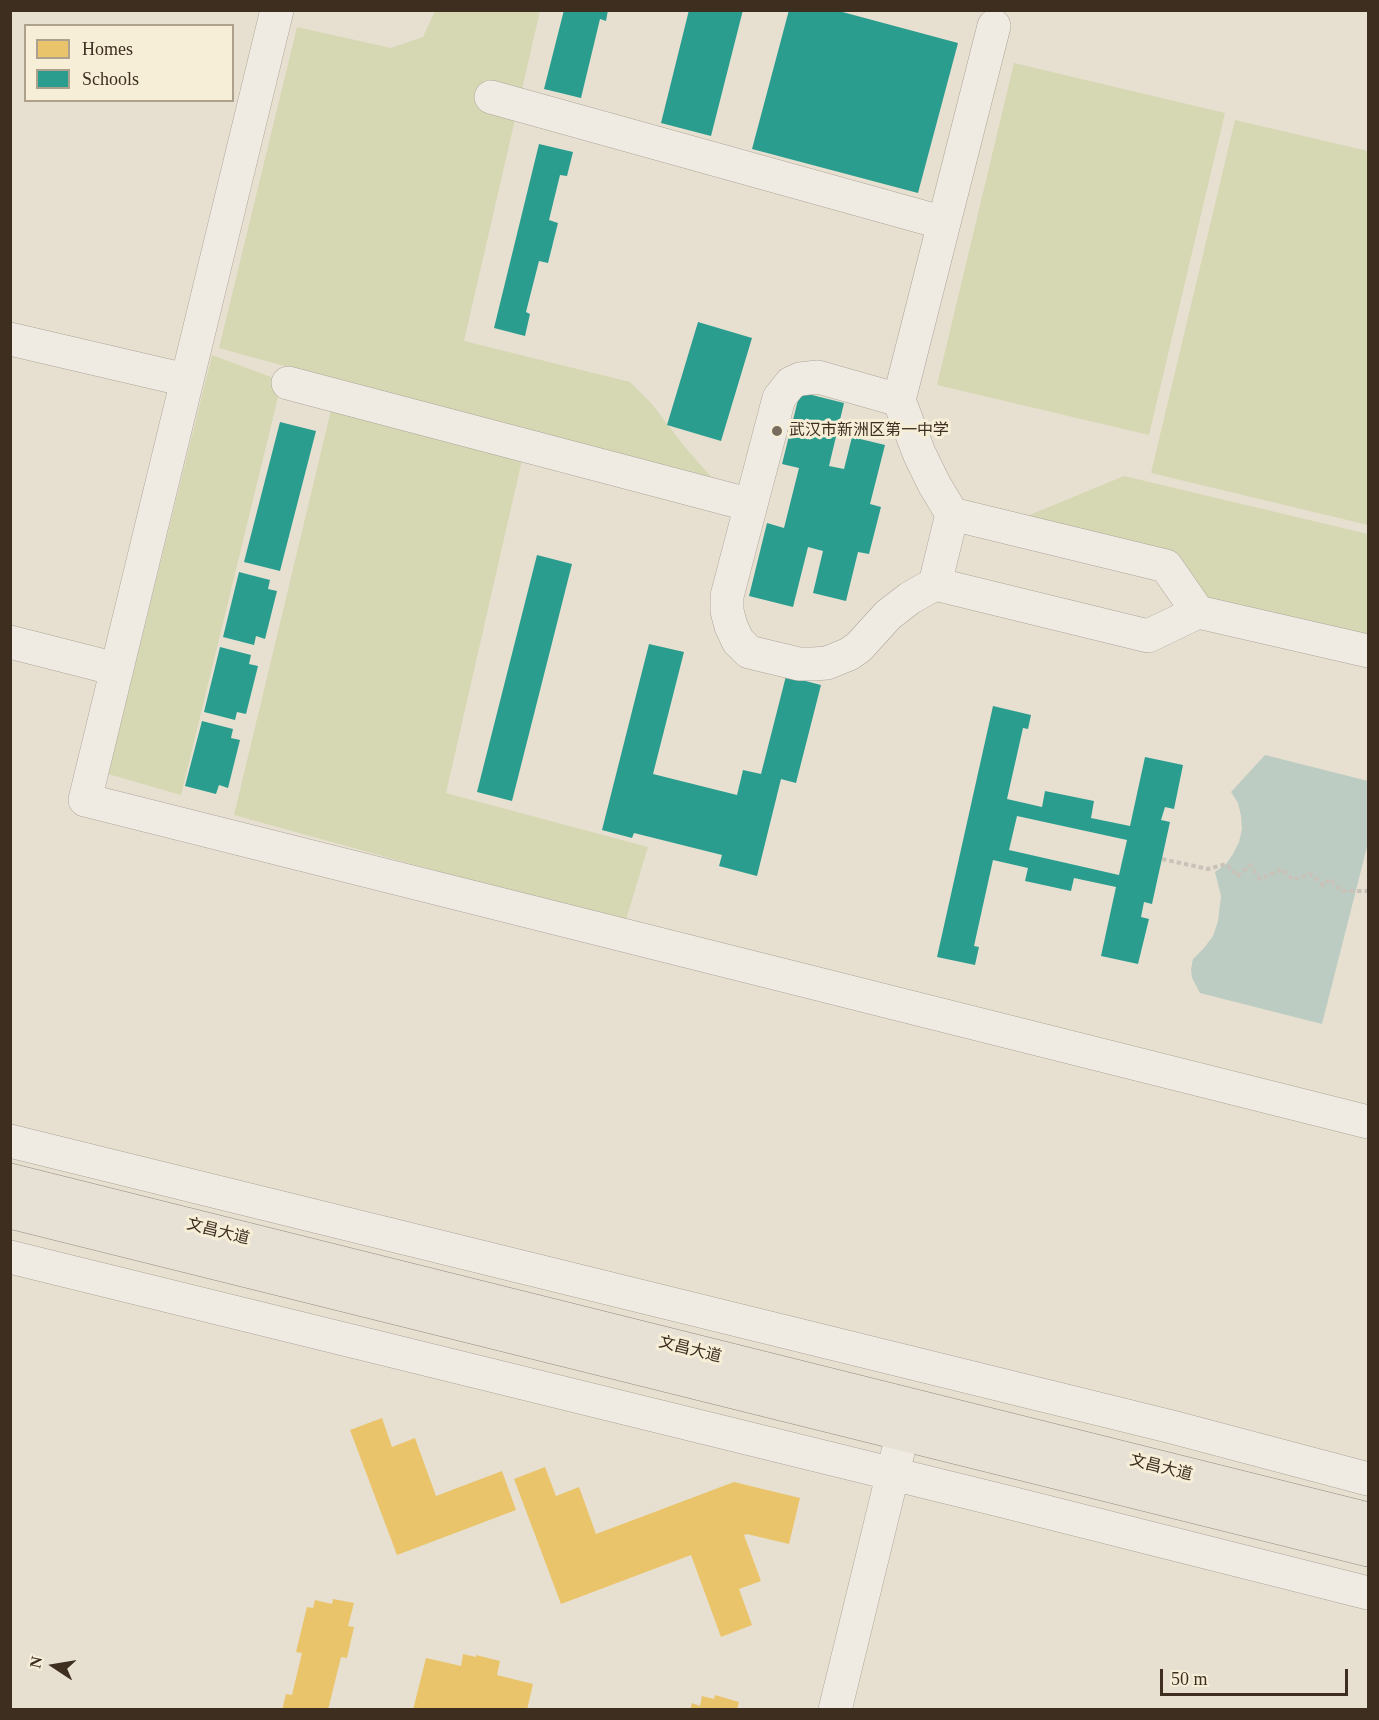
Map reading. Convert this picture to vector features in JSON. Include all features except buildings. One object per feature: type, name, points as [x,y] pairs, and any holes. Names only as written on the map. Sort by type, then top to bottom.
[{"type":"main road","name":"文昌大道","points":[[10,1180],[1368,1519]]},
{"type":"main road","name":"文昌大道","points":[[10,1212],[1368,1550]]},
{"type":"street","points":[[277,10],[85,800],[1368,1122]]},
{"type":"street","points":[[935,584],[952,514],[919,453],[899,400],[994,26]]},
{"type":"street","points":[[491,97],[944,224]]},
{"type":"street","points":[[10,339],[186,380]]},
{"type":"street","points":[[899,400],[818,377],[800,379],[791,383],[779,398],[727,596],[727,611],[731,626],[738,640],[749,652],[800,664],[826,663],[849,654],[859,647],[888,615],[910,598],[935,584],[1148,636],[1198,612],[1368,651]]},
{"type":"street","points":[[288,383],[751,505]]},
{"type":"street","points":[[952,514],[1166,566],[1198,612]]},
{"type":"street","points":[[10,642],[116,669]]},
{"type":"street","points":[[10,1142],[1172,1427],[1368,1479]]},
{"type":"street","points":[[10,1257],[1368,1593]]},
{"type":"street","points":[[835,1710],[902,1434]]},
{"type":"path","points":[[1162,859],[1208,869],[1226,864],[1239,876],[1250,866],[1260,879],[1282,869],[1293,880],[1310,874],[1323,885],[1330,879],[1341,891],[1368,891]]},
{"type":"green space","points":[[435,11],[540,11],[464,341],[630,382],[652,404],[684,446],[720,487],[219,348],[297,27],[391,48],[423,37]]},
{"type":"green space","points":[[1014,63],[1225,113],[1149,435],[937,385]]},
{"type":"green space","points":[[1235,120],[1368,151],[1368,525],[1151,473]]},
{"type":"green space","points":[[212,355],[282,381],[181,795],[108,774]]},
{"type":"green space","points":[[332,406],[522,460],[446,793],[648,847],[625,923],[234,815]]},
{"type":"green space","points":[[1124,476],[1368,534],[1368,639],[1205,600],[1015,521]]},
{"type":"shaded area","points":[[1265,755],[1368,781],[1368,843],[1322,1024],[1200,993],[1192,978],[1193,959],[1213,936],[1218,921],[1221,896],[1215,872],[1226,864],[1233,854],[1242,829],[1238,803],[1231,792]]},
{"type":"place","name":"武汉市新洲区第一中学","points":[[777,431]]}]
